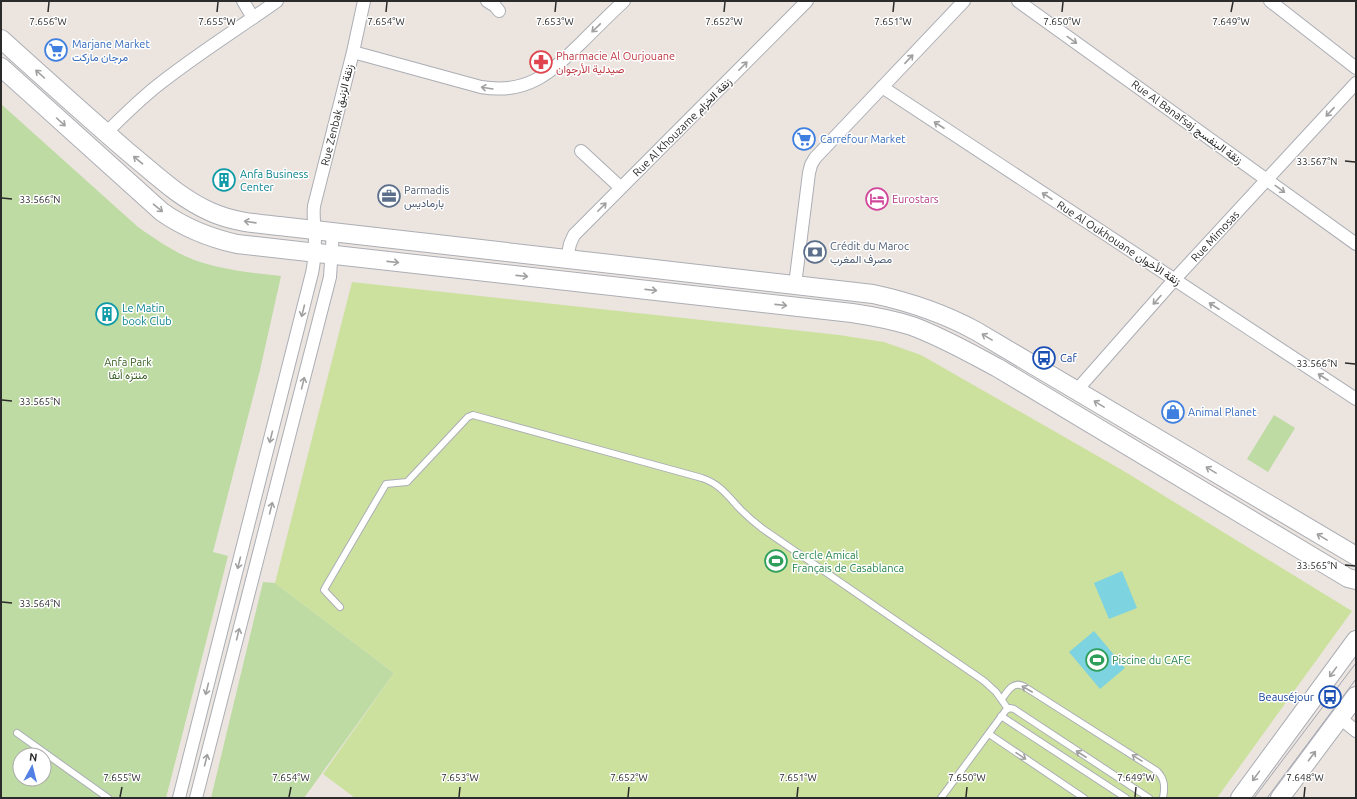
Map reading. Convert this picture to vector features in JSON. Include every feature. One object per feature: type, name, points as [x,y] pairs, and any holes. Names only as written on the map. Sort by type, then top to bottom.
[{"type":"main road","points":[[1,39],[106,133],[172,189],[188,200],[212,213],[226,218],[315,230],[873,294],[908,302],[945,315],[976,331],[1356,556]]},
{"type":"main road","points":[[1,67],[152,204],[173,219],[204,234],[237,244],[852,313],[890,320],[912,326],[947,341],[998,368],[1353,582]]},
{"type":"main road","points":[[1240,798],[1356,640]]},
{"type":"main road","points":[[1280,798],[1356,696]]},
{"type":"street","points":[[242,1],[253,18]]},
{"type":"street","points":[[106,133],[162,82],[202,52],[277,1]]},
{"type":"street","name":"Rue Zenbak زنقة الزنبق","points":[[323,254],[313,221],[314,206],[353,52],[364,1]]},
{"type":"street","points":[[487,1],[495,6],[499,11]]},
{"type":"street","points":[[353,52],[481,87],[492,89],[514,87],[534,81],[554,69],[624,1]]},
{"type":"street","name":"Rue Al Khouzame زنقة الخزام","points":[[567,259],[573,236],[807,1]]},
{"type":"street","points":[[795,285],[811,165],[818,154],[964,1]]},
{"type":"street","name":"Rue Al Banafsaj زنقة البنفسج","points":[[1018,1],[1356,244]]},
{"type":"street","points":[[1270,1],[1356,68]]},
{"type":"street","name":"Rue Mimosas","points":[[1076,391],[1174,280],[1356,83]]},
{"type":"street","name":"Rue Al Oukhouane زنقة الأخوان","points":[[882,87],[1356,399]]},
{"type":"street","points":[[581,151],[621,188]]},
{"type":"street","points":[[178,798],[289,370],[312,273],[333,232]]},
{"type":"street","points":[[196,798],[330,277],[323,254]]},
{"type":"street","points":[[1340,718],[1356,731]]},
{"type":"lane","points":[[340,607],[324,590],[386,484],[406,482],[468,416],[473,415],[714,483],[726,492],[741,510],[763,529],[990,686],[1002,699],[1008,709]]},
{"type":"lane","points":[[1002,699],[1014,685],[1025,687],[1157,771],[1164,783],[1163,798]]},
{"type":"lane","points":[[941,798],[1002,716],[1008,709],[1012,708],[1149,798]]},
{"type":"lane","points":[[1002,716],[1126,798]]},
{"type":"lane","points":[[1028,734],[1034,723]]},
{"type":"lane","points":[[17,733],[108,798]]},
{"type":"lane","points":[[989,734],[1084,798]]},
{"type":"lane","points":[[1094,777],[1100,766]]},
{"type":"green space","name":"Anfa Park منتزه أنفا","points":[[1,104],[138,227],[166,246],[189,258],[218,267],[281,276],[260,370],[213,552],[228,556],[166,798],[1,798]]},
{"type":"green space","name":"Cercle Amical Français de Casablanca","points":[[352,282],[839,335],[884,342],[921,355],[1122,470],[1352,611],[1217,798],[355,798],[323,774],[394,673],[275,583]]},
{"type":"green space","points":[[1274,415],[1295,428],[1268,472],[1247,459]]},
{"type":"green space","points":[[263,582],[275,583],[394,673],[304,798],[211,798]]},
{"type":"water","points":[[1122,571],[1137,608],[1109,619],[1094,583]]},
{"type":"water","name":"Piscine du CAFC","points":[[1094,631],[1125,668],[1100,689],[1069,652]]},
{"type":"tram line","points":[[1254,798],[1356,663]]},
{"type":"tram line","points":[[1267,798],[1356,679]]},
{"type":"place","name":"Marjane Market مرجان ماركت","points":[[56,50]]},
{"type":"place","name":"Pharmacie Al Ourjouane صيدلية الأرجوان","points":[[541,62]]},
{"type":"place","name":"Carrefour Market","points":[[804,139]]},
{"type":"place","name":"Anfa Business Center","points":[[224,180]]},
{"type":"place","name":"Parmadis بارماديس","points":[[389,196]]},
{"type":"place","name":"Eurostars","points":[[877,199]]},
{"type":"place","name":"Crédit du Maroc مصرف المغرب","points":[[815,252]]},
{"type":"place","name":"Le Matin book Club","points":[[107,314]]},
{"type":"place","name":"Caf","points":[[1044,358]]},
{"type":"place","name":"Animal Planet","points":[[1173,412]]},
{"type":"place","name":"Cercle Amical Français de Casablanca","points":[[776,561]]},
{"type":"place","name":"Piscine du CAFC","points":[[1097,660]]},
{"type":"place","name":"Beauséjour","points":[[1330,697]]}]
